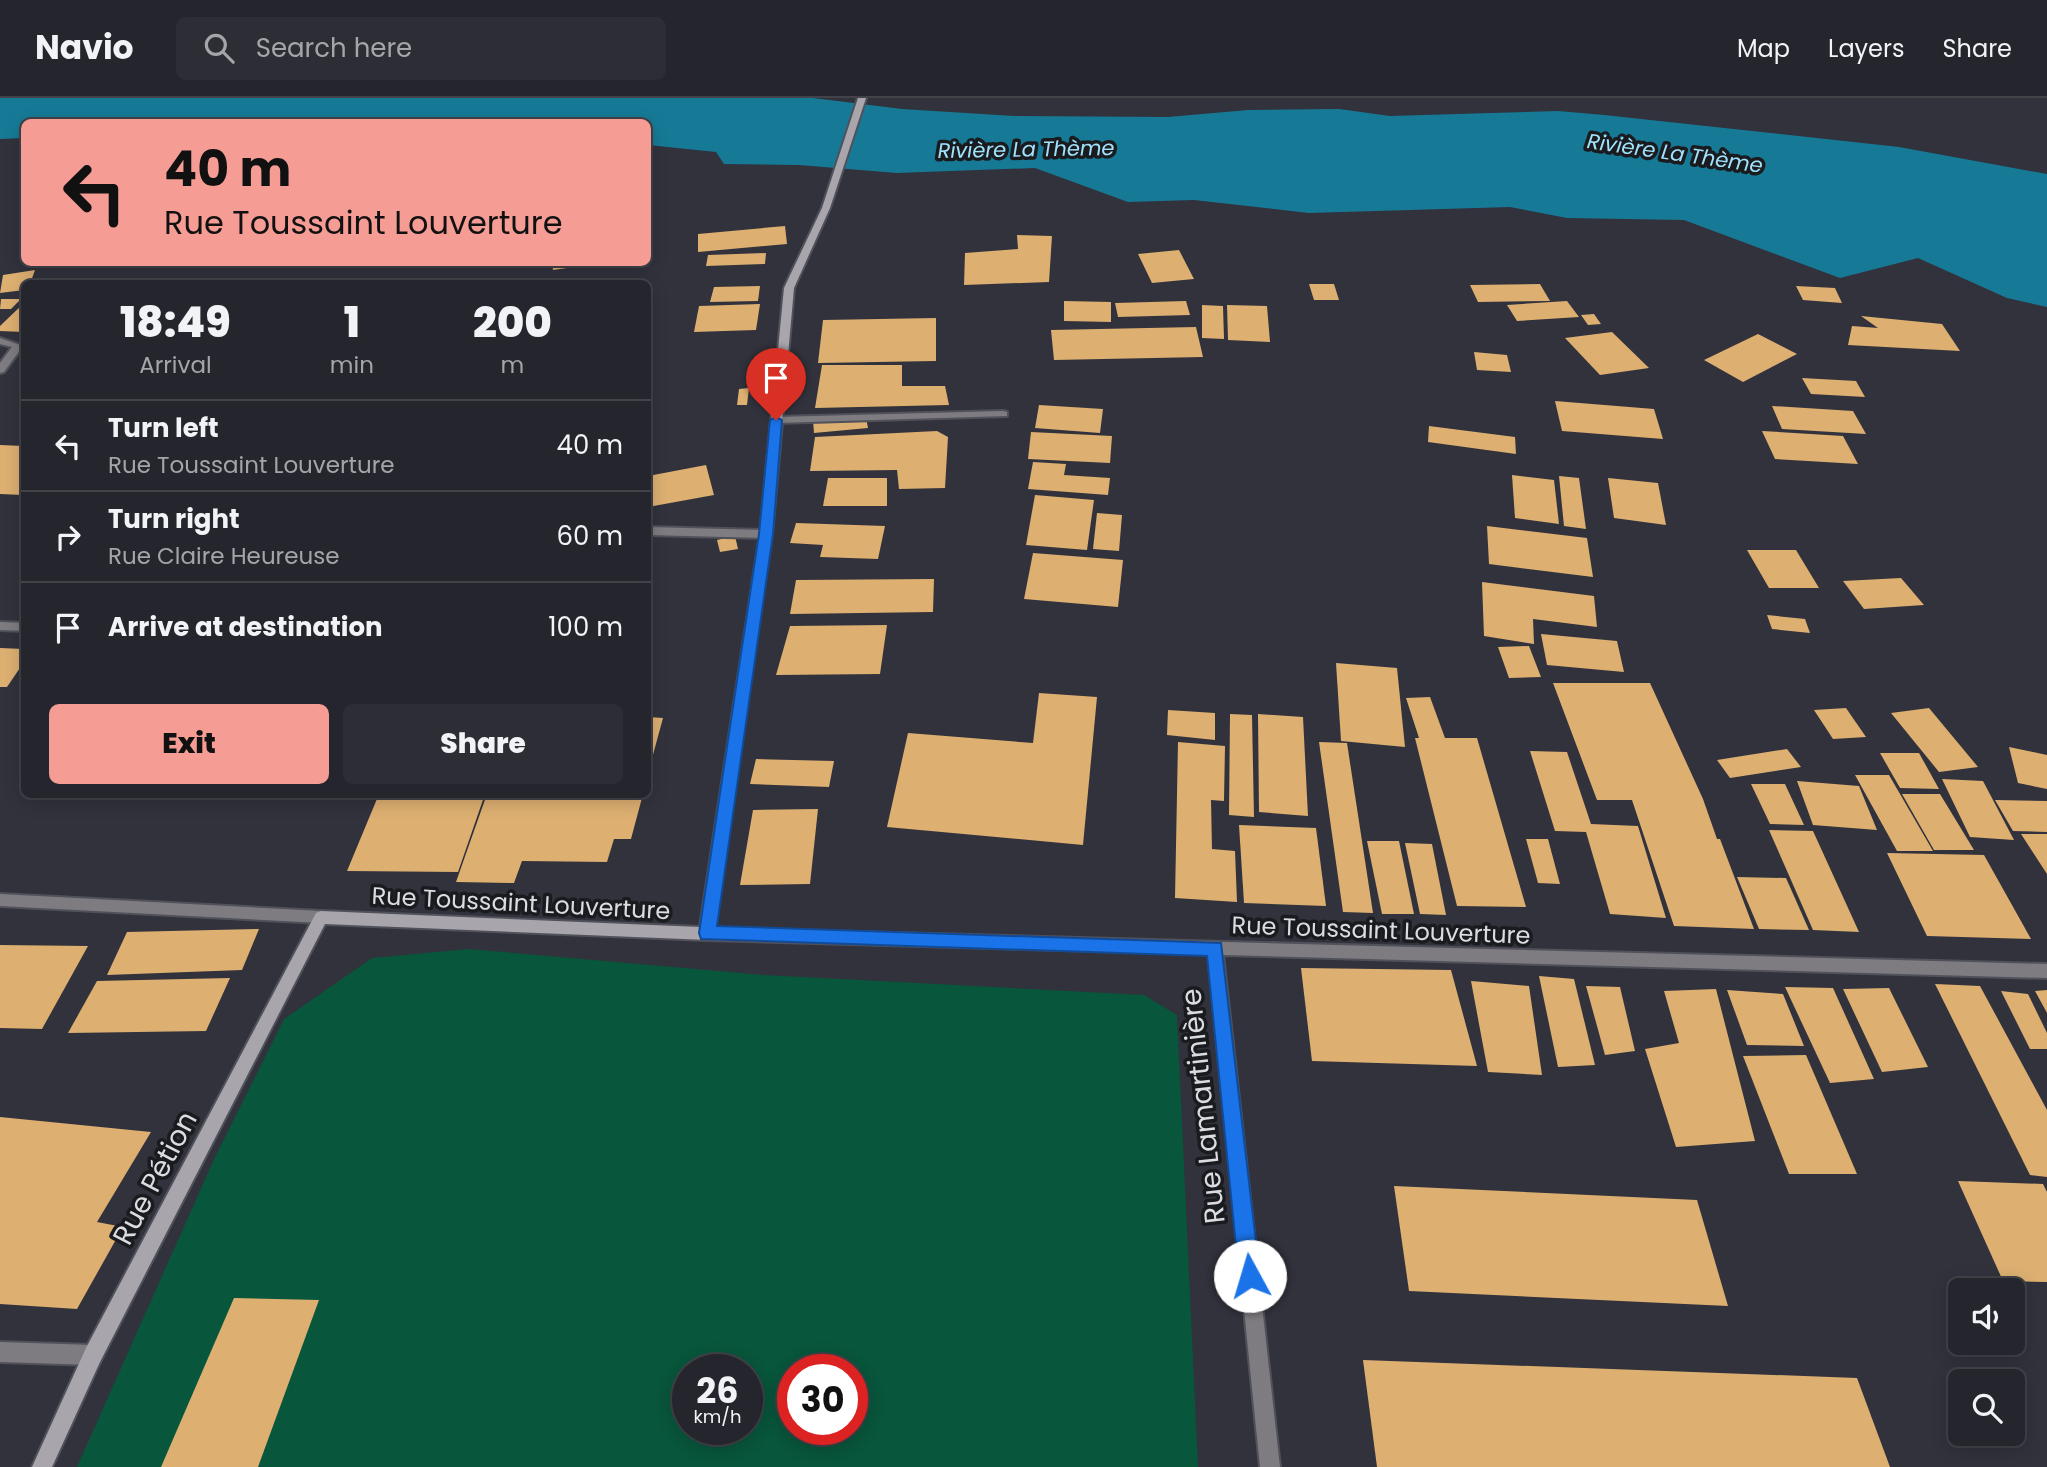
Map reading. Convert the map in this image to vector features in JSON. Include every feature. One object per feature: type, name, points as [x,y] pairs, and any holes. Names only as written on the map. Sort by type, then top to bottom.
[{"type":"main road","points":[[707,933],[766,534],[789,288],[826,208],[862,98]]},
{"type":"main road","name":"Rue Toussaint Louverture","points":[[321,917],[707,933]]},
{"type":"main road","name":"Rue Pétion","points":[[43,1467],[93,1355],[321,917]]},
{"type":"street","points":[[0,341],[18,346],[0,370]]},
{"type":"street","points":[[776,420],[1003,414]]},
{"type":"street","points":[[651,531],[766,534]]},
{"type":"street","points":[[0,626],[21,626]]},
{"type":"street","name":"Rue Toussaint Louverture","points":[[0,900],[321,917]]},
{"type":"street","name":"Rue Toussaint Louverture","points":[[707,933],[2047,971]]},
{"type":"street","name":"Rue Lamartinière","points":[[1215,949],[1270,1467]]},
{"type":"street","points":[[0,1352],[93,1355]]},
{"type":"green space","points":[[469,949],[764,975],[1144,995],[1177,1015],[1198,1467],[77,1467],[215,1157],[284,1019],[372,958]]},
{"type":"water","name":"Rivière La Thème","points":[[0,98],[813,98],[902,109],[1014,116],[1168,117],[1248,110],[1339,109],[1390,116],[1558,111],[1899,147],[2047,174],[2047,307],[2007,298],[1918,258],[1840,278],[1684,220],[1567,218],[1510,207],[1309,213],[1194,200],[1128,202],[1035,168],[897,173],[799,165],[724,164],[716,152],[651,145],[651,119],[21,119],[21,138],[0,139]]},
{"type":"building","points":[[785,226],[787,244],[698,252],[698,234]]},
{"type":"building","points":[[1017,235],[1052,236],[1049,282],[964,285],[965,253],[1018,249]]},
{"type":"building","points":[[1179,250],[1194,279],[1152,283],[1138,254]]},
{"type":"building","points":[[766,253],[765,264],[706,266],[708,255]]},
{"type":"building","points":[[552,266],[581,266],[553,270]]},
{"type":"building","points":[[35,270],[31,280],[21,280],[21,290],[0,293],[3,275]]},
{"type":"building","points":[[1309,284],[1334,284],[1339,300],[1314,300]]},
{"type":"building","points":[[1540,284],[1550,301],[1478,302],[1470,285]]},
{"type":"building","points":[[760,286],[758,301],[710,302],[714,287]]},
{"type":"building","points":[[1796,286],[1835,288],[1842,303],[1803,300]]},
{"type":"building","points":[[1,299],[21,299],[11,309],[0,309]]},
{"type":"building","points":[[1064,301],[1111,302],[1111,322],[1064,321]]},
{"type":"building","points":[[1186,301],[1190,315],[1118,317],[1115,303]]},
{"type":"building","points":[[1567,301],[1579,317],[1517,321],[1507,305]]},
{"type":"building","points":[[760,304],[756,330],[694,332],[699,306]]},
{"type":"building","points":[[1202,305],[1223,306],[1224,339],[1202,338]]},
{"type":"building","points":[[1227,305],[1267,306],[1270,342],[1228,340]]},
{"type":"building","points":[[21,306],[21,332],[0,331],[0,326]]},
{"type":"building","points":[[1594,314],[1601,324],[1588,325],[1581,315]]},
{"type":"building","points":[[1861,316],[1942,324],[1960,351],[1848,345],[1852,326],[1878,328]]},
{"type":"building","points":[[936,318],[936,361],[818,363],[823,320]]},
{"type":"building","points":[[1196,327],[1203,357],[1054,360],[1051,330]]},
{"type":"building","points":[[1612,332],[1649,368],[1600,375],[1565,338]]},
{"type":"building","points":[[1758,334],[1797,354],[1743,382],[1704,360]]},
{"type":"building","points":[[1474,352],[1507,355],[1511,372],[1477,370]]},
{"type":"building","points":[[822,365],[902,365],[902,386],[945,386],[949,405],[815,408]]},
{"type":"building","points":[[1802,378],[1856,381],[1865,397],[1811,394]]},
{"type":"building","points":[[749,388],[747,405],[737,405],[739,389]]},
{"type":"building","points":[[1555,401],[1654,409],[1663,439],[1562,431]]},
{"type":"building","points":[[1039,405],[1103,409],[1100,433],[1035,428]]},
{"type":"building","points":[[1772,406],[1853,411],[1866,434],[1782,429]]},
{"type":"building","points":[[866,418],[868,428],[814,433],[813,420]]},
{"type":"building","points":[[1429,426],[1515,437],[1516,454],[1428,442]]},
{"type":"building","points":[[937,431],[948,437],[945,488],[899,489],[897,470],[810,471],[815,437]]},
{"type":"building","points":[[1762,431],[1843,436],[1858,464],[1775,459]]},
{"type":"building","points":[[1031,432],[1112,436],[1110,463],[1028,459]]},
{"type":"building","points":[[0,445],[21,446],[21,495],[0,494]]},
{"type":"building","points":[[1033,462],[1066,464],[1064,475],[1110,478],[1108,495],[1028,489]]},
{"type":"building","points":[[706,465],[714,495],[651,506],[651,475]]},
{"type":"building","points":[[1512,475],[1554,480],[1559,524],[1515,518]]},
{"type":"building","points":[[1559,476],[1579,478],[1586,529],[1564,526]]},
{"type":"building","points":[[828,478],[887,478],[887,506],[823,506]]},
{"type":"building","points":[[1608,478],[1658,483],[1666,525],[1614,518]]},
{"type":"building","points":[[1035,495],[1094,500],[1087,550],[1026,545]]},
{"type":"building","points":[[1097,513],[1122,515],[1119,551],[1093,549]]},
{"type":"building","points":[[796,523],[885,526],[878,559],[820,557],[823,545],[790,543]]},
{"type":"building","points":[[1487,526],[1587,538],[1593,577],[1489,564]]},
{"type":"building","points":[[735,536],[738,549],[720,552],[717,540]]},
{"type":"building","points":[[1747,550],[1796,550],[1819,588],[1769,588]]},
{"type":"building","points":[[1033,553],[1123,560],[1118,607],[1024,599]]},
{"type":"building","points":[[1901,578],[1924,605],[1864,609],[1843,581]]},
{"type":"building","points":[[934,579],[933,612],[790,614],[796,580]]},
{"type":"building","points":[[1482,582],[1594,596],[1597,627],[1533,619],[1534,644],[1484,636]]},
{"type":"building","points":[[1767,615],[1805,619],[1810,633],[1772,629]]},
{"type":"building","points":[[887,625],[880,674],[776,675],[790,626]]},
{"type":"building","points":[[1541,634],[1617,641],[1624,672],[1547,665]]},
{"type":"building","points":[[1529,646],[1541,677],[1509,678],[1498,647]]},
{"type":"building","points":[[0,648],[21,649],[21,666],[7,687],[0,687]]},
{"type":"building","points":[[1336,663],[1397,668],[1405,747],[1341,741]]},
{"type":"building","points":[[1553,683],[1650,683],[1703,799],[1717,839],[1720,839],[1754,929],[1674,926],[1632,800],[1597,800]]},
{"type":"building","points":[[1039,693],[1097,697],[1083,845],[887,827],[908,733],[1033,743]]},
{"type":"building","points":[[1430,697],[1445,738],[1477,738],[1526,907],[1457,906],[1415,738],[1419,738],[1406,698]]},
{"type":"building","points":[[1846,708],[1866,737],[1833,739],[1814,710]]},
{"type":"building","points":[[1929,708],[1978,767],[1939,772],[1891,713]]},
{"type":"building","points":[[1168,710],[1215,713],[1215,740],[1167,735]]},
{"type":"building","points":[[1230,714],[1252,715],[1254,817],[1229,815]]},
{"type":"building","points":[[1258,714],[1303,717],[1308,816],[1259,812]]},
{"type":"building","points":[[651,717],[663,718],[651,762]]},
{"type":"building","points":[[1178,742],[1225,746],[1224,801],[1211,800],[1212,849],[1235,851],[1237,902],[1175,898]]},
{"type":"building","points":[[1319,742],[1347,743],[1373,913],[1343,912]]},
{"type":"building","points":[[2009,747],[2047,755],[2047,789],[2018,783]]},
{"type":"building","points":[[1787,749],[1801,767],[1730,778],[1717,760]]},
{"type":"building","points":[[1530,751],[1567,752],[1591,824],[1638,826],[1666,918],[1610,914],[1586,832],[1555,831]]},
{"type":"building","points":[[1880,753],[1919,753],[1939,789],[1900,788]]},
{"type":"building","points":[[756,759],[834,761],[829,787],[750,784]]},
{"type":"building","points":[[1855,775],[1889,775],[1933,851],[1897,851]]},
{"type":"building","points":[[1942,779],[1983,781],[2014,840],[1970,837]]},
{"type":"building","points":[[1797,781],[1859,786],[1877,830],[1813,825]]},
{"type":"building","points":[[1751,784],[1785,784],[1804,825],[1770,824]]},
{"type":"building","points":[[1902,794],[1940,794],[1974,850],[1934,850]]},
{"type":"building","points":[[377,798],[484,798],[458,872],[347,871]]},
{"type":"building","points":[[486,798],[642,798],[631,839],[614,839],[607,862],[522,861],[514,883],[456,882]]},
{"type":"building","points":[[1995,800],[2047,801],[2047,832],[2013,831]]},
{"type":"building","points":[[818,809],[810,884],[740,885],[753,810]]},
{"type":"building","points":[[1239,825],[1316,828],[1326,906],[1244,903]]},
{"type":"building","points":[[1769,830],[1813,831],[1859,932],[1813,930]]},
{"type":"building","points":[[2021,834],[2047,834],[2047,874]]},
{"type":"building","points":[[1526,839],[1548,839],[1560,884],[1538,883]]},
{"type":"building","points":[[1367,841],[1399,841],[1414,914],[1382,914]]},
{"type":"building","points":[[1405,843],[1432,844],[1446,915],[1420,914]]},
{"type":"building","points":[[1887,853],[1984,855],[2031,939],[1927,936]]},
{"type":"building","points":[[1737,877],[1786,878],[1809,930],[1759,929]]},
{"type":"building","points":[[259,929],[242,970],[107,975],[127,932]]},
{"type":"building","points":[[0,945],[88,946],[42,1029],[0,1028]]},
{"type":"building","points":[[1301,968],[1451,970],[1477,1066],[1312,1061]]},
{"type":"building","points":[[1539,976],[1574,979],[1595,1065],[1558,1067]]},
{"type":"building","points":[[230,978],[206,1031],[68,1033],[97,981]]},
{"type":"building","points":[[1471,981],[1529,986],[1542,1075],[1488,1072]]},
{"type":"building","points":[[1935,984],[1980,986],[2047,1110],[2047,1177],[2030,1175]]},
{"type":"building","points":[[1586,986],[1620,987],[1635,1051],[1605,1055]]},
{"type":"building","points":[[1785,987],[1833,988],[1874,1079],[1830,1083]]},
{"type":"building","points":[[1889,988],[1928,1067],[1882,1072],[1843,989]]},
{"type":"building","points":[[1716,989],[1755,1141],[1676,1147],[1645,1049],[1679,1043],[1664,991]]},
{"type":"building","points":[[1727,990],[1783,994],[1804,1046],[1747,1045]]},
{"type":"building","points":[[2047,990],[2047,1013],[2035,991]]},
{"type":"building","points":[[2001,991],[2028,994],[2047,1033],[2047,1049],[2030,1049]]},
{"type":"building","points":[[1806,1055],[1857,1174],[1789,1174],[1743,1056]]},
{"type":"building","points":[[0,1117],[151,1132],[97,1222],[123,1227],[77,1309],[0,1304]]},
{"type":"building","points":[[1958,1181],[2043,1184],[2047,1192],[2047,1282],[2002,1278]]},
{"type":"building","points":[[1394,1186],[1697,1200],[1728,1306],[1409,1291]]},
{"type":"building","points":[[234,1298],[319,1300],[258,1467],[161,1467]]},
{"type":"building","points":[[1363,1360],[1857,1378],[1890,1467],[1377,1467]]},
{"type":"route","points":[[776,420],[766,534],[707,933],[1215,949],[1250,1276]]}]
